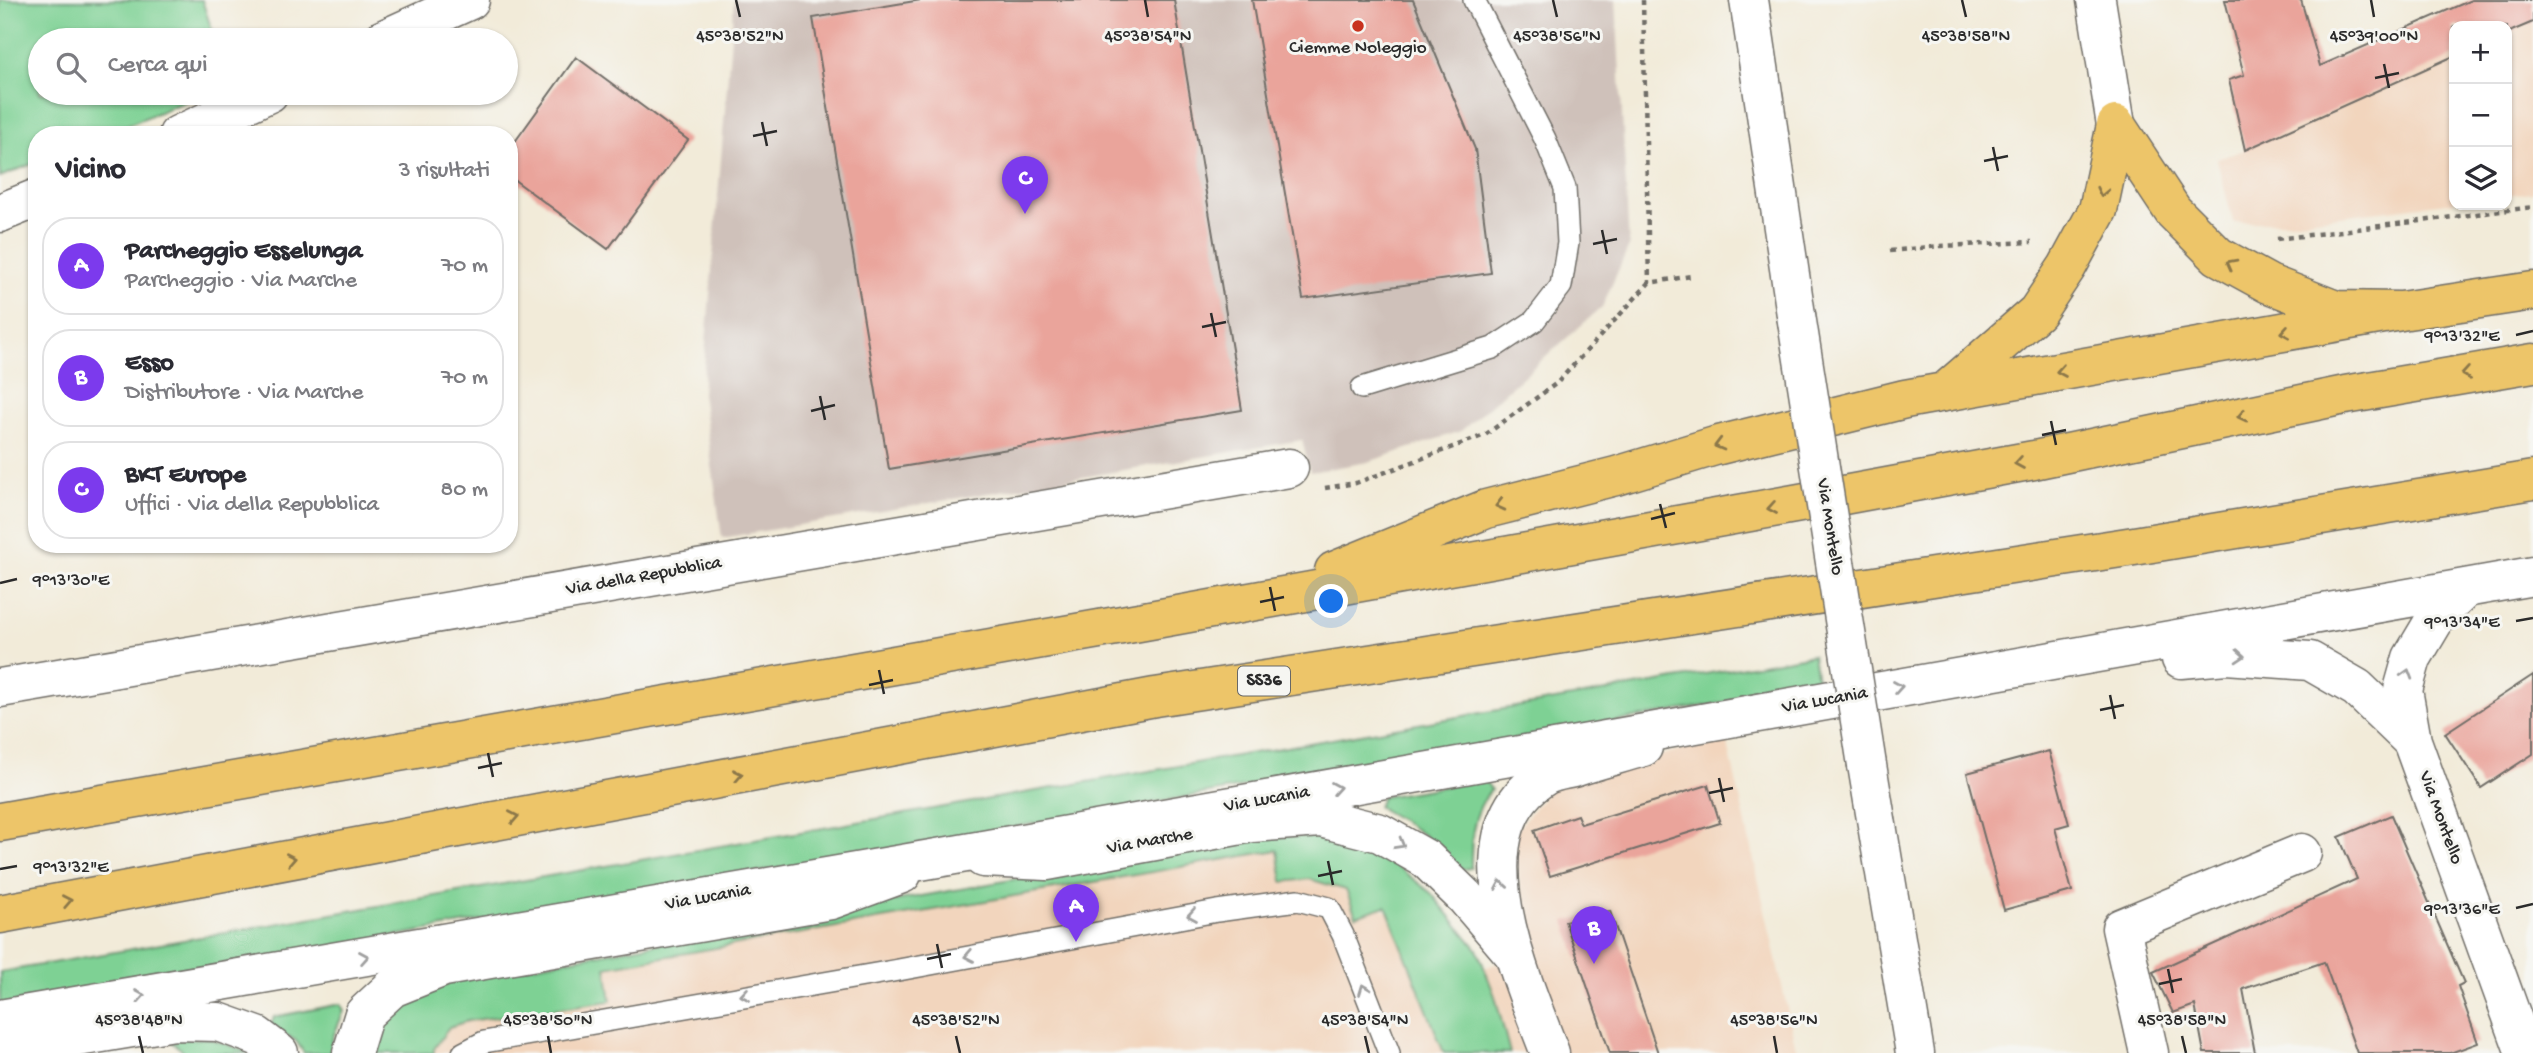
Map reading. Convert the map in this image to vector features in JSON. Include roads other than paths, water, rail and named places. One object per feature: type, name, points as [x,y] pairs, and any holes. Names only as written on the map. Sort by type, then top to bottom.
[{"type":"highway","points":[[2116,125],[2173,211],[2218,256],[2269,284],[2336,310],[2401,312]]},
{"type":"highway","points":[[1945,392],[2037,312],[2067,267],[2098,210],[2116,125]]},
{"type":"highway","points":[[1263,600],[1486,509],[1616,476],[1715,446],[1905,399],[2533,291]]},
{"type":"highway","points":[[0,822],[1263,600],[2034,460],[2345,395],[2533,363]]},
{"type":"highway","name":"SS36","points":[[0,914],[1155,697],[2079,555],[2533,480]]},
{"type":"street","points":[[408,28],[470,0]]},
{"type":"street","name":"Via Montello","points":[[1749,0],[1796,315],[1915,1053]]},
{"type":"street","points":[[2096,0],[2116,125]]},
{"type":"street","points":[[198,126],[243,105]]},
{"type":"street","points":[[0,213],[28,202]]},
{"type":"street","name":"Via della Repubblica","points":[[0,688],[1289,468]]},
{"type":"street","name":"Via Lucania","points":[[0,1019],[948,856],[2533,576]]},
{"type":"street","name":"Via Montello","points":[[2466,588],[2437,616],[2413,658],[2403,690],[2412,741],[2525,1053]]},
{"type":"street","name":"Via Montello","points":[[1952,678],[2226,656],[2309,661],[2357,688],[2412,741]]},
{"type":"street","name":"Via Marche","points":[[1550,1053],[1512,952],[1497,865],[1502,832],[1518,798],[1546,775],[1756,713]]},
{"type":"street","name":"Via Marche","points":[[948,856],[1047,861],[1252,823],[1321,818],[1380,833],[1426,859],[1465,897],[1512,952]]},
{"type":"street","points":[[2149,1053],[2121,928],[2302,853]]},
{"type":"street","points":[[352,1053],[364,1014],[392,988],[444,967],[831,900],[948,856]]},
{"type":"street","points":[[0,1050],[174,1021],[218,1022],[257,1036],[279,1053]]},
{"type":"lane","points":[[1362,388],[1493,348],[1534,321],[1561,286],[1568,243],[1565,188],[1545,139],[1474,0]]},
{"type":"lane","points":[[463,1053],[484,1042],[1217,911],[1298,900],[1329,908],[1343,935],[1389,1053]]},
{"type":"place","name":"Ciemme Noleggio","points":[[1358,26]]},
{"type":"place","name":"BKT Europe","points":[[1025,214]]},
{"type":"place","name":"Parcheggio Esselunga","points":[[1076,942]]},
{"type":"place","name":"Esso","points":[[1594,964]]}]
